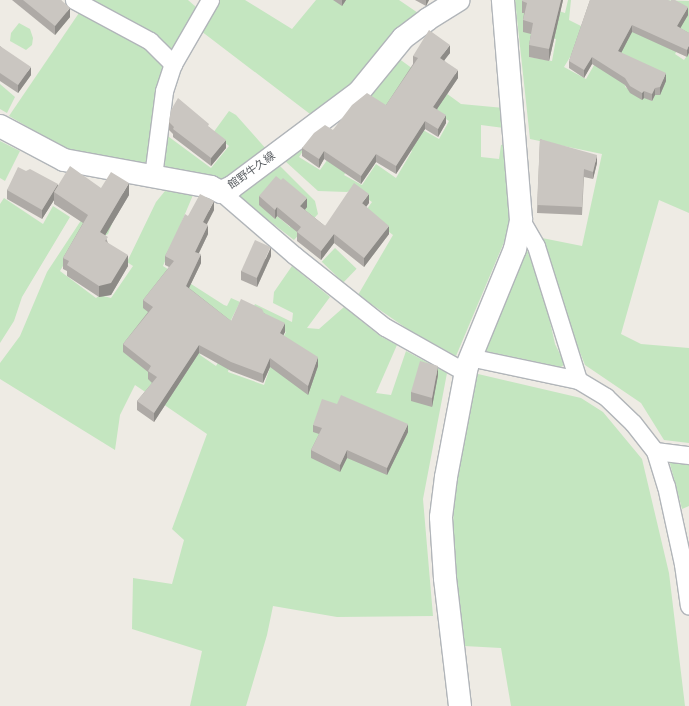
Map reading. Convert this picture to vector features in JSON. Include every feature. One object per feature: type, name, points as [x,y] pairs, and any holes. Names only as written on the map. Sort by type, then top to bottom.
[{"type":"street","points":[[74,0],[150,41],[173,64]]},
{"type":"street","points":[[153,176],[164,91],[173,64],[210,0]]},
{"type":"street","name":"館野牛久線","points":[[0,126],[64,160],[153,176],[221,192],[232,187],[359,92],[403,38],[459,0]]},
{"type":"street","points":[[460,706],[445,578],[441,517],[467,365],[515,249],[521,220],[503,0]]},
{"type":"street","points":[[221,192],[283,246],[385,328],[467,365],[578,380],[606,397],[633,423],[655,451],[681,556],[689,606]]},
{"type":"street","points":[[521,220],[536,246],[578,380]]},
{"type":"street","points":[[655,451],[689,455]]},
{"type":"green space","points":[[83,0],[188,0],[196,7],[172,51]]},
{"type":"green space","points":[[219,0],[245,0],[292,29],[316,0],[399,0],[421,15],[385,43],[357,81],[310,114],[201,31]]},
{"type":"green space","points":[[515,0],[525,0],[565,13],[568,0],[571,0],[569,20],[587,29],[564,67],[586,79],[611,36],[654,0],[689,1],[689,40],[684,38],[675,54],[684,60],[689,53],[689,213],[659,200],[621,334],[641,344],[689,348],[689,443],[664,440],[641,403],[585,365],[571,330],[542,238],[582,246],[602,154],[530,139]],"holes":[[[540,36],[556,39],[552,61],[529,57]],[[634,70],[660,95],[655,95],[652,101],[625,87]]]},
{"type":"green space","points":[[81,10],[145,46],[164,65],[146,162],[140,164],[76,155],[9,116]]},
{"type":"green space","points":[[19,23],[30,29],[33,38],[32,45],[26,50],[10,41],[11,33]]},
{"type":"green space","points":[[398,58],[461,104],[504,108],[504,128],[481,125],[481,157],[499,159],[501,145],[506,144],[510,228],[456,356],[409,330],[358,295],[393,235],[364,213],[372,202],[353,189],[347,192],[318,191],[285,161],[314,135],[299,157],[320,170],[330,156],[349,168],[344,175],[362,185],[376,164],[396,178],[412,151],[389,137],[400,117],[439,139],[449,121],[433,111],[390,111],[369,95]]},
{"type":"green space","points":[[0,84],[15,97],[7,113],[0,109]]},
{"type":"green space","points":[[229,111],[236,115],[267,150],[232,177],[221,179],[166,167],[161,159],[165,134],[211,168],[229,146],[213,133]]},
{"type":"green space","points":[[0,141],[20,151],[5,181],[0,178]]},
{"type":"green space","points":[[279,165],[315,201],[318,214],[294,240],[240,198],[239,195]],"holes":[[[292,194],[290,227],[277,216]]]},
{"type":"green space","points":[[107,181],[113,221],[108,234],[103,237],[80,237],[60,271],[96,298],[100,295],[111,298],[133,266],[127,262],[156,202],[165,191],[193,195],[163,266],[224,305],[227,306],[231,298],[240,302],[229,324],[216,320],[200,355],[216,366],[231,341],[271,360],[286,332],[252,310],[255,304],[292,322],[293,313],[273,303],[274,292],[292,266],[330,297],[307,328],[319,329],[344,307],[380,336],[397,345],[376,393],[391,395],[406,351],[447,373],[423,499],[433,616],[337,617],[273,606],[267,635],[246,706],[190,706],[202,651],[132,629],[133,578],[172,584],[184,540],[172,529],[207,434],[135,385],[120,415],[115,450],[0,379],[0,363],[20,336],[47,272]],"holes":[[[232,355],[272,362],[264,385],[228,372]]]},
{"type":"green space","points":[[4,198],[43,224],[53,206],[70,217],[22,297],[14,321],[0,343],[0,204]]},
{"type":"green space","points":[[526,247],[545,299],[555,344],[565,364],[561,367],[485,351]]},
{"type":"green space","points":[[335,248],[357,269],[343,283],[322,262]]},
{"type":"green space","points":[[478,374],[581,398],[603,412],[642,459],[669,573],[685,706],[511,706],[501,648],[464,646],[452,539],[455,494],[471,391]]},
{"type":"green space","points":[[669,460],[689,463],[689,506],[682,509]]},
{"type":"building","points":[[23,0],[61,0],[70,8],[55,26]]},
{"type":"building","points":[[522,0],[561,0],[549,49],[529,45],[533,23],[523,20],[527,3]]},
{"type":"building","points":[[590,0],[675,0],[688,7],[677,26],[689,33],[689,45],[687,50],[632,25],[618,51],[666,73],[660,87],[655,88],[652,94],[644,91],[642,93],[630,86],[625,78],[592,57],[584,70],[569,61]]},
{"type":"building","points":[[429,30],[450,45],[440,58],[458,70],[433,107],[446,115],[438,129],[425,121],[396,166],[376,154],[361,176],[324,151],[319,159],[302,148],[314,133],[325,125],[333,130],[352,105],[367,93],[386,105],[418,58],[413,56]]},
{"type":"building","points":[[0,46],[31,67],[18,85],[0,73]]},
{"type":"building","points":[[178,98],[209,124],[208,126],[226,140],[211,158],[173,129],[174,127],[169,122],[171,110]]},
{"type":"building","points":[[540,139],[597,155],[593,172],[584,169],[582,207],[537,205]]},
{"type":"building","points":[[70,166],[101,188],[111,172],[129,183],[100,232],[108,237],[105,241],[128,255],[111,283],[99,286],[67,265],[69,261],[63,258],[88,215],[54,192]]},
{"type":"building","points":[[18,167],[26,171],[30,169],[58,184],[42,210],[7,190]]},
{"type":"building","points":[[276,176],[281,180],[283,178],[307,198],[300,206],[325,226],[354,183],[369,194],[362,203],[389,226],[364,258],[334,234],[321,251],[297,232],[301,227],[277,207],[275,210],[259,196]]},
{"type":"building","points":[[200,194],[214,201],[203,222],[208,225],[195,252],[201,254],[186,286],[231,321],[241,299],[262,309],[264,313],[285,323],[280,333],[318,357],[308,386],[270,358],[263,374],[231,362],[199,345],[154,413],[137,401],[157,377],[148,371],[151,366],[123,344],[153,307],[143,300],[174,261],[165,256],[185,214],[188,216]]},
{"type":"building","points":[[255,240],[271,247],[257,278],[241,271]]},
{"type":"building","points":[[420,361],[438,366],[432,398],[411,392]]},
{"type":"building","points":[[341,395],[408,424],[387,468],[347,450],[340,465],[311,450],[322,428],[313,425],[322,399],[337,404]]}]
